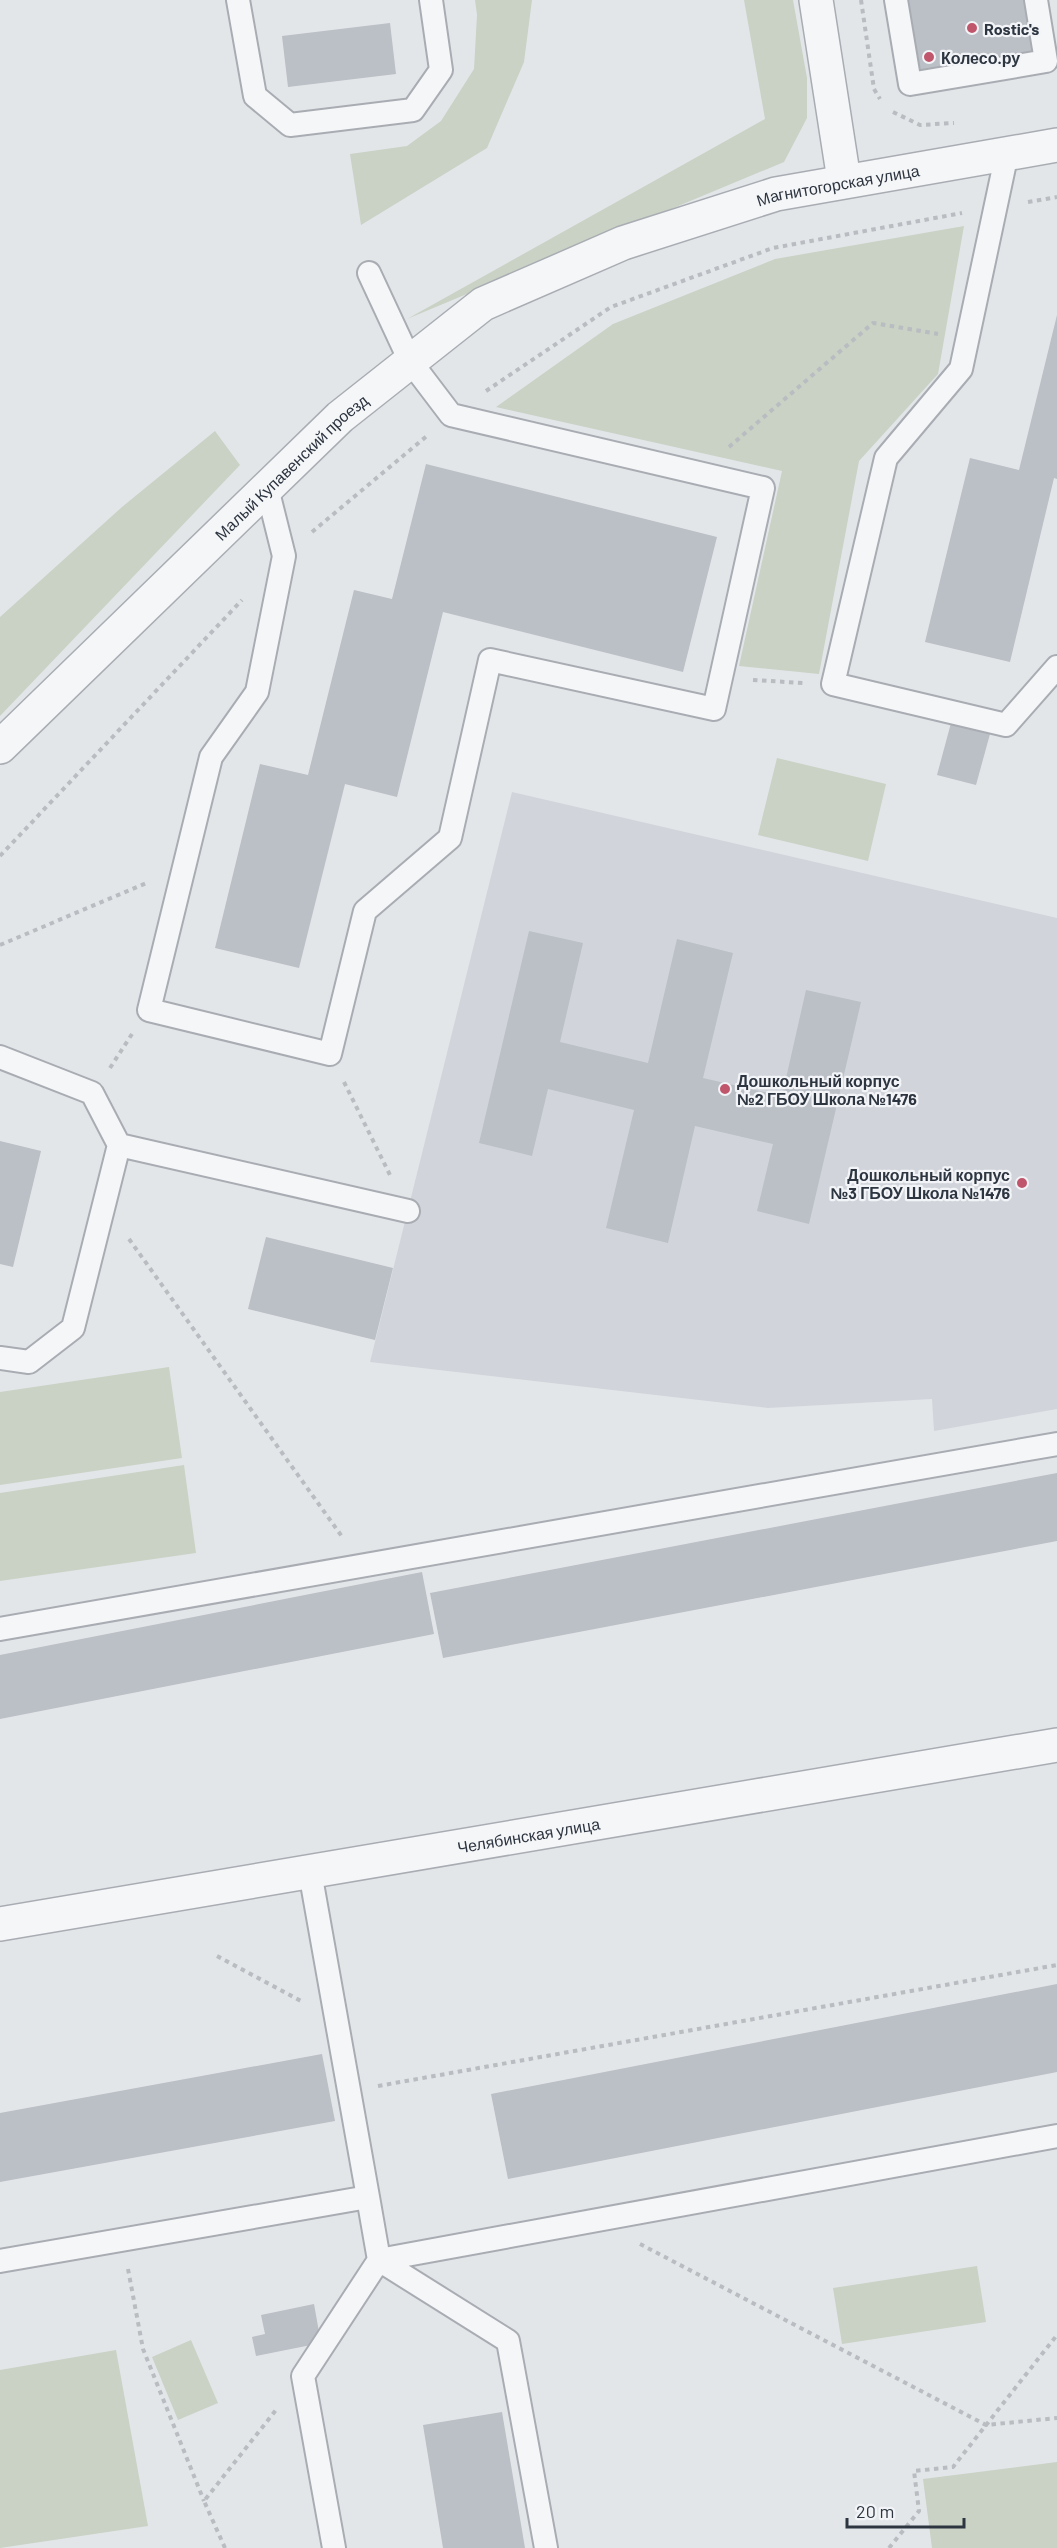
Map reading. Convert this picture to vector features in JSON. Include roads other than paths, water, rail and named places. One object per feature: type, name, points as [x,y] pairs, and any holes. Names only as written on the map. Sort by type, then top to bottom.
[{"type":"street","points":[[816,0],[844,180]]},
{"type":"street","name":"Магнитогорская улица","points":[[623,243],[776,194],[844,180],[1057,145]]},
{"type":"street","name":"Малый Купавенский проезд","points":[[0,747],[340,417],[483,304],[623,243]]},
{"type":"street","name":"Челябинская улица","points":[[0,1924],[1057,1745]]},
{"type":"lane","points":[[238,0],[255,96],[290,124],[413,110],[441,70],[431,0]]},
{"type":"lane","points":[[896,0],[910,84],[1046,61],[1036,0]]},
{"type":"lane","points":[[1007,153],[961,369],[886,458],[833,684],[1006,725],[1057,667]]},
{"type":"lane","points":[[267,488],[284,556],[256,692],[211,757],[149,1010],[330,1054],[365,911],[450,838],[490,660],[714,709],[763,488],[451,415],[410,361],[369,273]]},
{"type":"lane","points":[[0,1057],[92,1093],[119,1145],[73,1328],[29,1362],[0,1358]]},
{"type":"lane","points":[[119,1145],[408,1210]]},
{"type":"lane","points":[[0,1629],[1057,1444]]},
{"type":"lane","points":[[310,1872],[380,2260],[303,2376],[334,2548]]},
{"type":"lane","points":[[380,2260],[1057,2136]]},
{"type":"lane","points":[[0,2261],[368,2197]]},
{"type":"lane","points":[[380,2260],[508,2340],[546,2548]]},
{"type":"place","name":"Rostic's","points":[[972,28]]},
{"type":"place","name":"Колесо.ру","points":[[929,57]]},
{"type":"place","name":"Дошкольный корпус №2 ГБОУ Школа №1476","points":[[725,1089]]},
{"type":"place","name":"Дошкольный корпус №3 ГБОУ Школа №1476","points":[[1022,1183]]}]
